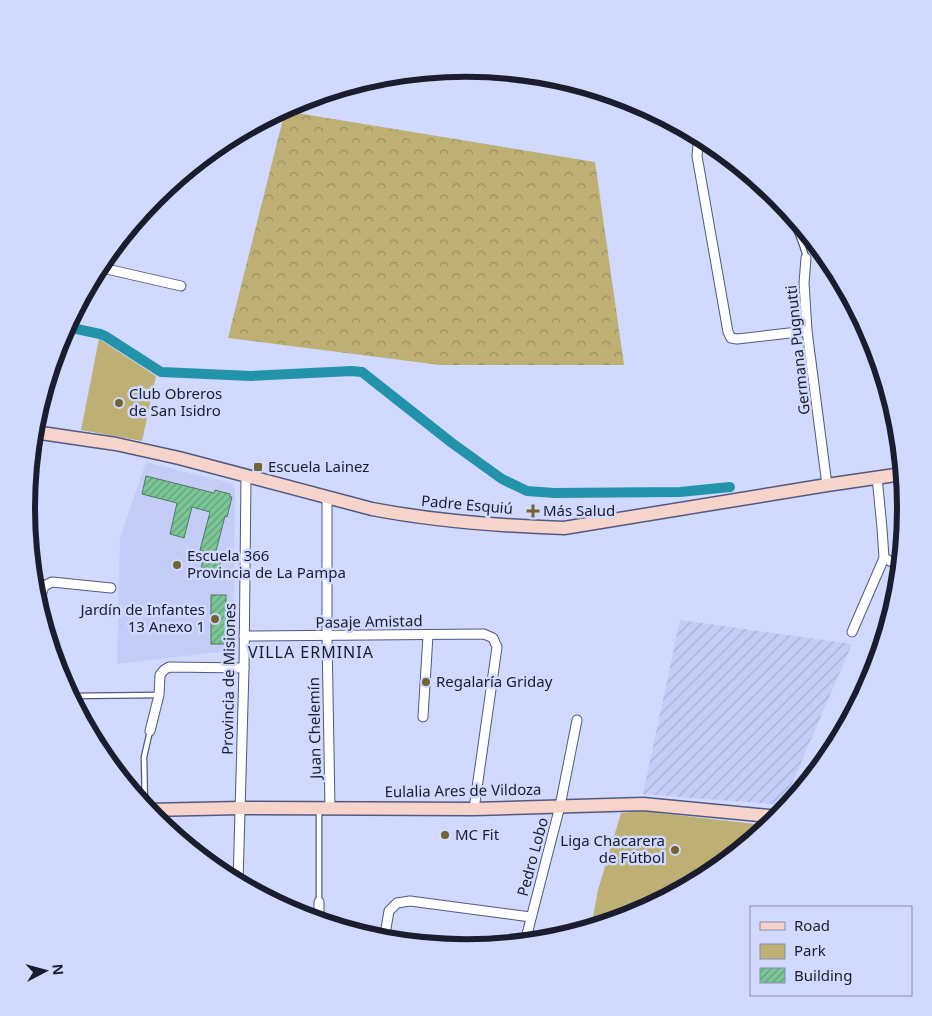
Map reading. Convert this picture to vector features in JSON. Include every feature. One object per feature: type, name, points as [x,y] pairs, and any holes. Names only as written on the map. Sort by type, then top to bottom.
[{"type":"street","points":[[699,146],[697,156],[698,166],[728,332],[731,338],[738,339],[807,332]]},
{"type":"street","name":"Germana Pugnutti","points":[[806,258],[804,282],[807,332],[827,485]]},
{"type":"street","points":[[108,269],[181,286]]},
{"type":"street","name":"Padre Esquiú","points":[[42,433],[116,444],[179,458],[372,509],[444,520],[522,526],[564,528],[895,475]]},
{"type":"street","name":"Provincia de Misiones","points":[[238,873],[244,668],[246,476]]},
{"type":"street","points":[[852,632],[884,558],[877,478]]},
{"type":"street","name":"Juan Chelemín","points":[[324,808],[327,497]]},
{"type":"street","points":[[884,558],[893,563]]},
{"type":"street","points":[[43,590],[44,586],[52,582],[111,588]]},
{"type":"street","name":"Pasaje Amistad","points":[[244,636],[484,634],[493,638],[497,646],[474,809]]},
{"type":"street","points":[[423,717],[428,635]]},
{"type":"street","points":[[150,731],[160,695],[160,675],[164,670],[169,667],[244,668]]},
{"type":"street","name":"Pedro Lobo","points":[[527,934],[560,806],[577,720]]},
{"type":"street","name":"Eulalia Ares de Vildoza","points":[[159,811],[240,808],[474,809],[643,804],[768,816]]},
{"type":"street","points":[[385,931],[389,911],[397,903],[410,901],[531,917]]},
{"type":"street","points":[[319,902],[319,913]]},
{"type":"lane","name":"Germana Pugnutti","points":[[797,233],[804,247],[806,258]]},
{"type":"lane","points":[[78,696],[160,695]]},
{"type":"lane","points":[[148,798],[144,757],[150,731]]},
{"type":"lane","points":[[319,902],[324,808]]},
{"type":"shaded area","name":"Escuela 366 Provincia de La Pampa","points":[[146,462],[231,483],[235,488],[233,646],[227,651],[117,664],[120,538]]},
{"type":"shaded area","points":[[680,620],[852,644],[787,795],[779,805],[643,794]]},
{"type":"green space","points":[[295,113],[595,162],[624,365],[440,365],[228,338],[283,117]]},
{"type":"green space","name":"Club Obreros de San Isidro","points":[[99,339],[156,376],[142,441],[81,430]]},
{"type":"green space","name":"Liga Chacarera de Fútbol","points":[[641,811],[758,824],[728,850],[682,881],[657,895],[592,920],[598,890],[621,813]]},
{"type":"building","points":[[146,476],[214,493],[215,490],[230,494],[230,497],[232,497],[214,559],[221,560],[217,574],[201,569],[205,552],[200,550],[210,512],[192,507],[184,538],[170,534],[177,503],[142,494]]},
{"type":"building","points":[[211,595],[226,595],[226,644],[211,644]]},
{"type":"waterway","points":[[74,329],[105,336],[161,372],[251,376],[362,372],[452,443],[502,479],[527,491],[554,493],[680,492],[730,487]]},
{"type":"place","name":"Club Obreros de San Isidro","points":[[119,403]]},
{"type":"place","name":"Escuela Lainez","points":[[258,467]]},
{"type":"place","name":"Más Salud","points":[[533,511]]},
{"type":"place","name":"Escuela 366 Provincia de La Pampa","points":[[177,565]]},
{"type":"place","name":"Jardín de Infantes 13 Anexo 1","points":[[215,619]]},
{"type":"place","name":"Regalaría Griday","points":[[426,682]]},
{"type":"place","name":"MC Fit","points":[[445,835]]},
{"type":"place","name":"Liga Chacarera de Fútbol","points":[[675,850]]},
{"type":"district","name":"VILLA ERMINIA","points":[[311,652]]}]
